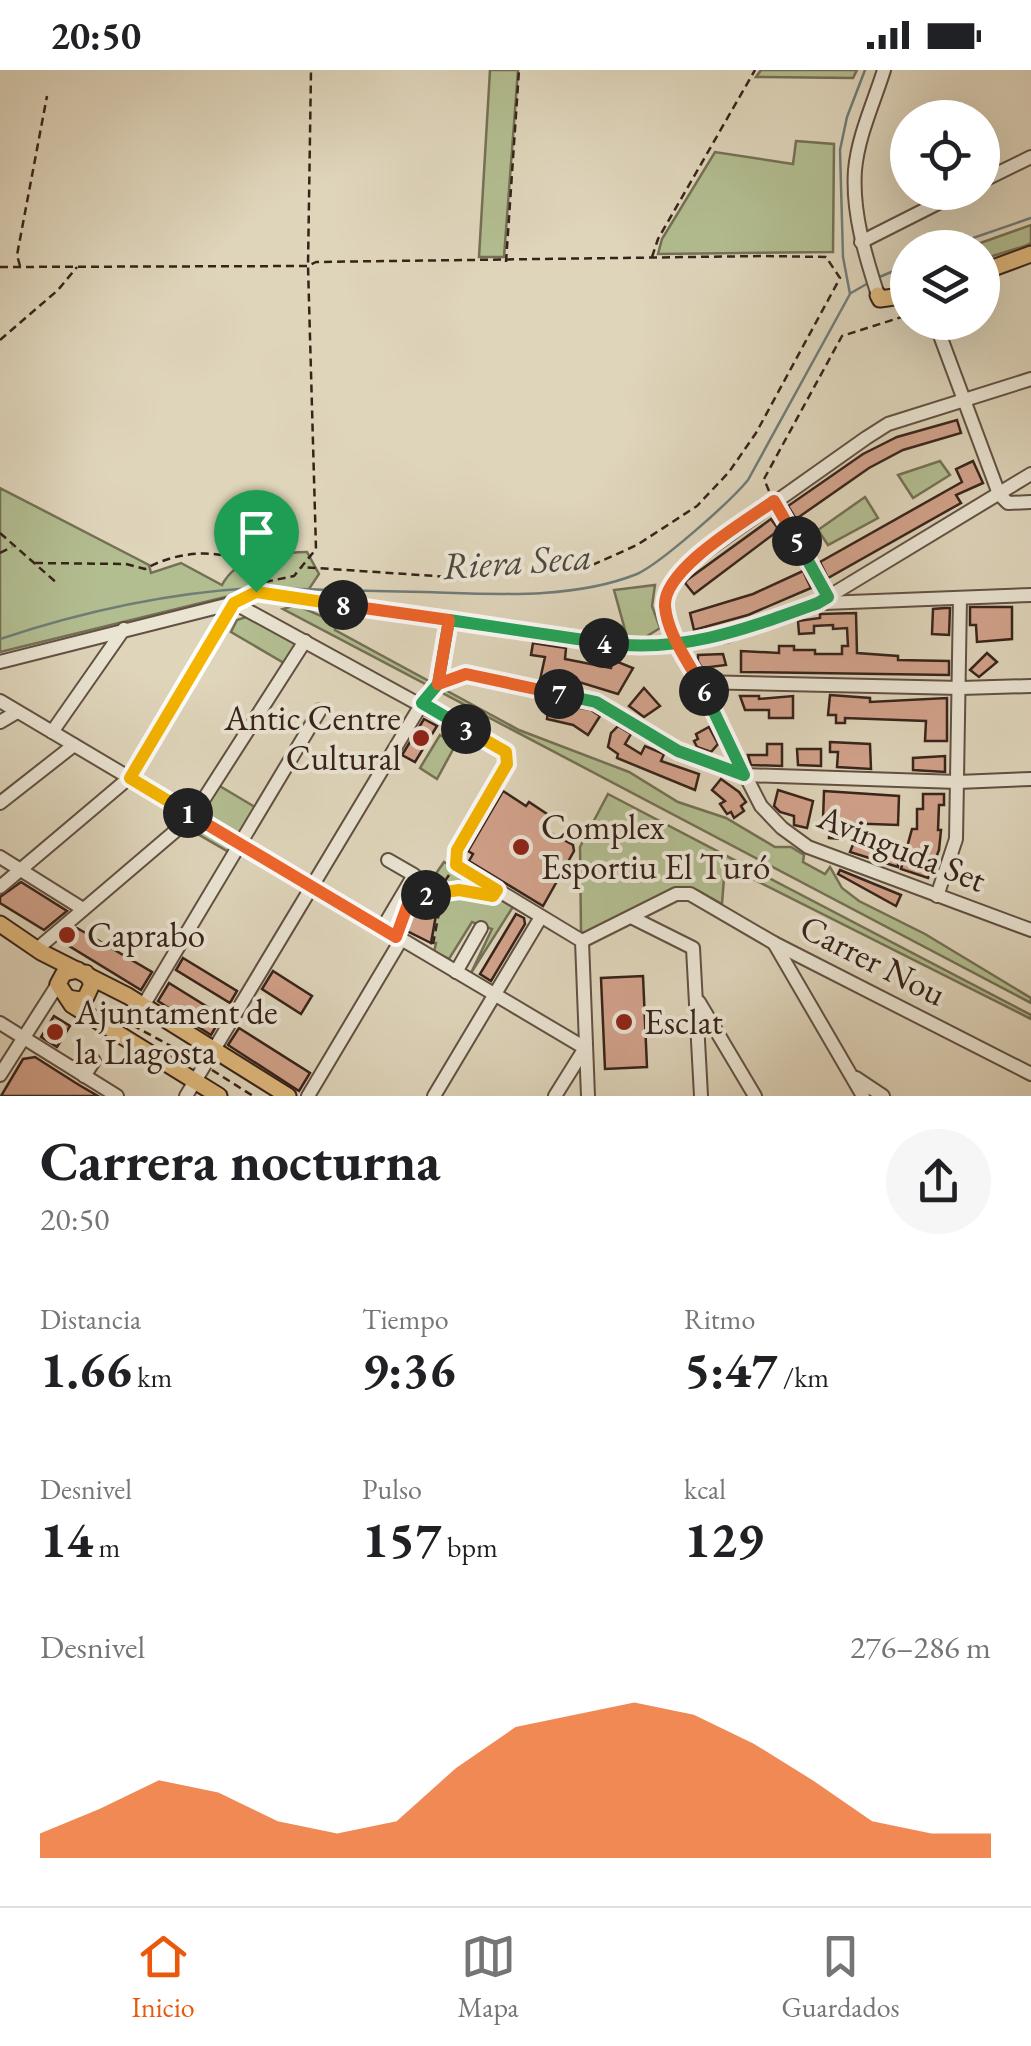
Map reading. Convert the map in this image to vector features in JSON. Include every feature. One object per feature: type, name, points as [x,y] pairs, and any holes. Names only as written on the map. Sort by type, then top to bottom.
[{"type":"main road","points":[[1000,265],[1031,254]]},
{"type":"main road","points":[[878,295],[880,299],[890,299]]},
{"type":"main road","points":[[0,924],[39,951],[143,1006],[288,1096]]},
{"type":"main road","points":[[39,951],[80,1011],[190,1088],[220,1096]]},
{"type":"main road","points":[[68,971],[83,972],[92,984],[80,1000],[62,986],[68,971]]},
{"type":"street","points":[[878,295],[861,242],[855,172],[884,70]]},
{"type":"street","points":[[1000,172],[1031,157]]},
{"type":"street","points":[[861,242],[924,210]]},
{"type":"street","points":[[942,340],[999,494],[1008,503],[1031,502]]},
{"type":"street","name":"Avinguda Set","points":[[1031,380],[888,424],[695,558],[673,579],[665,608],[744,775],[761,806],[782,828],[808,847],[1031,930]]},
{"type":"street","points":[[0,662],[250,594],[632,646],[680,645],[726,636],[823,600],[1031,474]]},
{"type":"street","points":[[250,594],[305,641],[506,752],[507,764],[457,850],[456,865],[582,941],[588,1096]]},
{"type":"street","points":[[0,887],[130,778],[250,594]]},
{"type":"street","points":[[823,600],[1031,595]]},
{"type":"street","points":[[937,896],[956,839],[960,598]]},
{"type":"street","points":[[438,684],[449,620]]},
{"type":"street","points":[[52,732],[124,629]]},
{"type":"street","points":[[39,951],[192,816],[305,641]]},
{"type":"street","points":[[190,1088],[422,703],[438,684],[466,674],[596,702],[678,751],[744,775],[958,782],[1031,779]]},
{"type":"street","points":[[699,682],[1031,686]]},
{"type":"street","points":[[0,701],[585,1048]]},
{"type":"street","points":[[143,1006],[320,710]]},
{"type":"street","points":[[0,722],[18,712]]},
{"type":"street","points":[[0,803],[74,745]]},
{"type":"street","points":[[0,857],[83,909]]},
{"type":"street","points":[[382,929],[414,875],[388,860]]},
{"type":"street","name":"Carrer Nou","points":[[582,941],[676,894],[690,894],[774,942],[1031,1074]]},
{"type":"street","points":[[434,1096],[541,916]]},
{"type":"street","points":[[633,918],[692,948],[701,1096]]},
{"type":"street","points":[[456,972],[481,928]]},
{"type":"street","points":[[308,1096],[401,940]]},
{"type":"street","points":[[774,942],[864,1096]]},
{"type":"street","points":[[0,1075],[22,1038],[62,986]]},
{"type":"street","points":[[698,1000],[754,1096]]},
{"type":"street","points":[[0,1023],[117,1096]]},
{"type":"street","points":[[555,1096],[585,1048]]},
{"type":"street","points":[[84,1076],[94,1061]]},
{"type":"street","points":[[851,1075],[883,1096]]},
{"type":"path","points":[[35,562],[126,564],[145,569],[164,559],[210,554],[246,561],[250,594],[294,576],[316,549],[308,266],[312,70]]},
{"type":"path","points":[[506,262],[519,70]]},
{"type":"path","points":[[652,258],[658,239],[754,70]]},
{"type":"path","points":[[21,267],[17,255],[47,96]]},
{"type":"path","points":[[0,267],[826,257],[840,278],[756,434],[729,472],[697,506],[638,546],[588,567],[449,577],[302,567]]},
{"type":"path","points":[[0,340],[58,290],[77,267]]},
{"type":"path","points":[[823,600],[764,479],[842,336],[890,321]]},
{"type":"path","points":[[0,533],[58,584]]},
{"type":"path","points":[[0,553],[13,546]]},
{"type":"path","points":[[430,957],[445,881]]},
{"type":"path","points":[[408,904],[443,891],[493,896],[497,890]]},
{"type":"green space","points":[[490,70],[518,70],[504,257],[479,257]]},
{"type":"green space","points":[[761,70],[857,70],[853,78],[756,77]]},
{"type":"green space","points":[[796,141],[834,144],[833,252],[658,254],[662,239],[715,152],[793,164]]},
{"type":"green space","points":[[1031,225],[1031,243],[1025,246],[1000,254],[1000,236]]},
{"type":"green space","points":[[940,461],[950,475],[913,498],[898,475]]},
{"type":"green space","points":[[0,488],[149,565],[151,573],[181,563],[222,585],[248,561],[307,552],[319,574],[305,595],[254,590],[0,652]]},
{"type":"green space","points":[[865,497],[878,518],[828,545],[818,530]]},
{"type":"green space","points":[[655,585],[652,606],[660,628],[644,638],[627,637],[614,590]]},
{"type":"green space","points":[[296,605],[335,622],[335,630],[519,730],[629,772],[678,802],[726,818],[775,847],[791,847],[804,855],[803,862],[825,874],[830,867],[842,888],[859,901],[925,934],[1031,998],[1031,1003],[283,609]]},
{"type":"green space","points":[[246,617],[297,643],[284,663],[231,632],[237,620]]},
{"type":"green space","points":[[440,735],[456,744],[437,779],[420,768]]},
{"type":"green space","points":[[218,785],[260,810],[234,855],[189,829]]},
{"type":"green space","points":[[608,794],[1031,1015],[1031,1019],[725,865],[722,904],[697,890],[673,889],[583,934],[580,847]]},
{"type":"green space","points":[[444,862],[516,902],[471,973],[492,929],[472,922],[449,959],[434,952],[436,943],[431,943],[435,914],[409,910],[404,938],[387,927],[418,879],[428,885]]},
{"type":"building","points":[[957,420],[961,433],[903,450],[869,468],[796,519],[788,506],[863,454],[897,437]]},
{"type":"building","points":[[973,461],[983,483],[956,495],[961,503],[828,578],[820,562],[962,482],[956,469]]},
{"type":"building","points":[[771,519],[779,530],[694,594],[685,583],[687,580]]},
{"type":"building","points":[[803,571],[811,588],[748,615],[694,630],[690,613],[753,594]]},
{"type":"building","points":[[970,607],[1012,607],[1012,639],[977,642],[976,625],[970,625]]},
{"type":"building","points":[[950,608],[949,635],[932,634],[933,609]]},
{"type":"building","points":[[856,613],[857,653],[898,656],[898,660],[949,661],[949,675],[741,672],[741,651],[779,653],[779,646],[794,646],[794,650],[815,650],[815,654],[842,654],[842,646],[848,646],[847,628],[814,626],[814,633],[799,634],[798,621],[820,618],[820,614]]},
{"type":"building","points":[[533,643],[566,648],[565,659],[611,668],[613,660],[633,668],[618,694],[579,682],[577,687],[540,680],[545,657],[531,655]]},
{"type":"building","points":[[987,653],[997,662],[979,677],[970,670]]},
{"type":"building","points":[[723,654],[726,665],[702,668],[698,661],[698,655]]},
{"type":"building","points":[[644,688],[660,706],[644,717],[629,706]]},
{"type":"building","points":[[830,695],[870,698],[870,702],[947,698],[947,741],[925,741],[926,721],[845,718],[845,723],[836,723],[836,715],[828,715]]},
{"type":"building","points":[[740,696],[793,696],[793,718],[769,718],[769,710],[745,710]]},
{"type":"building","points":[[549,702],[591,710],[600,716],[588,735],[573,725],[547,719]]},
{"type":"building","name":"Antic Centre Cultural","points":[[424,719],[437,726],[415,762],[402,755]]},
{"type":"building","points":[[618,726],[631,734],[625,744],[641,754],[645,746],[664,754],[661,761],[699,774],[695,790],[617,758],[618,754],[608,747],[611,733]]},
{"type":"building","points":[[709,727],[718,744],[711,752],[697,747],[694,741],[698,739],[696,734]]},
{"type":"building","points":[[830,742],[870,744],[871,769],[837,767],[838,752],[830,752]]},
{"type":"building","points":[[767,744],[782,744],[782,766],[751,765],[748,755],[767,755]]},
{"type":"building","points":[[797,749],[821,749],[821,766],[798,765]]},
{"type":"building","points":[[945,756],[945,772],[913,770],[913,758]]},
{"type":"building","points":[[721,779],[746,802],[741,806],[744,811],[734,818],[720,804],[725,801],[712,790]]},
{"type":"building","points":[[778,790],[813,801],[807,828],[794,825],[794,816],[774,806]]},
{"type":"building","name":"Complex Esportiu El Turó","points":[[503,791],[547,814],[540,827],[573,845],[574,851],[543,906],[469,861],[473,854],[468,851]]},
{"type":"building","points":[[824,791],[899,796],[898,825],[844,823],[844,839],[829,838],[830,820],[823,820]]},
{"type":"building","points":[[923,794],[944,794],[944,805],[939,805],[939,850],[928,878],[901,869],[912,829],[917,829],[917,809],[923,809]]},
{"type":"building","points":[[854,842],[869,849],[871,844],[881,848],[882,844],[898,850],[898,867],[850,852]]},
{"type":"building","points":[[840,870],[901,895],[896,906],[838,874]]},
{"type":"building","points":[[21,882],[67,911],[44,930],[0,903],[0,897]]},
{"type":"building","points":[[409,910],[436,915],[431,943],[405,930]]},
{"type":"building","points":[[516,914],[524,918],[525,924],[491,981],[480,974]]},
{"type":"building","points":[[77,928],[152,972],[141,990],[61,941]]},
{"type":"building","points":[[183,958],[237,991],[230,1003],[176,970]]},
{"type":"building","points":[[273,971],[312,996],[301,1014],[262,989]]},
{"type":"building","name":"Esclat","points":[[643,976],[647,1067],[605,1069],[601,978]]},
{"type":"building","points":[[169,983],[222,1016],[211,1035],[158,1001]]},
{"type":"building","name":"Ajuntament de la Llagosta","points":[[54,1016],[70,1026],[57,1047],[41,1037]]},
{"type":"building","points":[[239,1028],[310,1073],[299,1091],[228,1045]]},
{"type":"building","points":[[35,1057],[98,1096],[1,1096],[23,1059]]},
{"type":"waterway","name":"Riera Seca","points":[[271,588],[559,592],[637,574],[695,531],[748,480],[850,294],[843,257],[840,150],[847,117],[865,70]]},
{"type":"waterway","points":[[996,230],[1031,218]]},
{"type":"waterway","points":[[877,278],[890,273]]},
{"type":"waterway","points":[[851,293],[870,282]]},
{"type":"waterway","name":"Riera Seca","points":[[0,639],[125,605],[253,588]]},
{"type":"place","name":"Antic Centre Cultural","points":[[421,738]]},
{"type":"place","name":"Complex Esportiu El Turó","points":[[521,847]]},
{"type":"place","name":"Caprabo","points":[[67,935]]},
{"type":"place","name":"Esclat","points":[[624,1022]]},
{"type":"place","name":"Ajuntament de la Llagosta","points":[[55,1032]]},
{"type":"route","points":[[256,592],[234,603],[130,778],[396,937],[408,904],[421,896],[459,890],[493,896],[497,890],[456,865],[457,850],[507,764],[506,752],[422,703],[438,684],[449,620],[632,646],[680,645],[726,636],[828,597],[774,501],[695,558],[673,579],[665,608],[670,628],[680,645],[699,682],[744,775],[678,751],[596,702],[466,674],[438,684],[442,670],[449,620],[256,592]]}]
